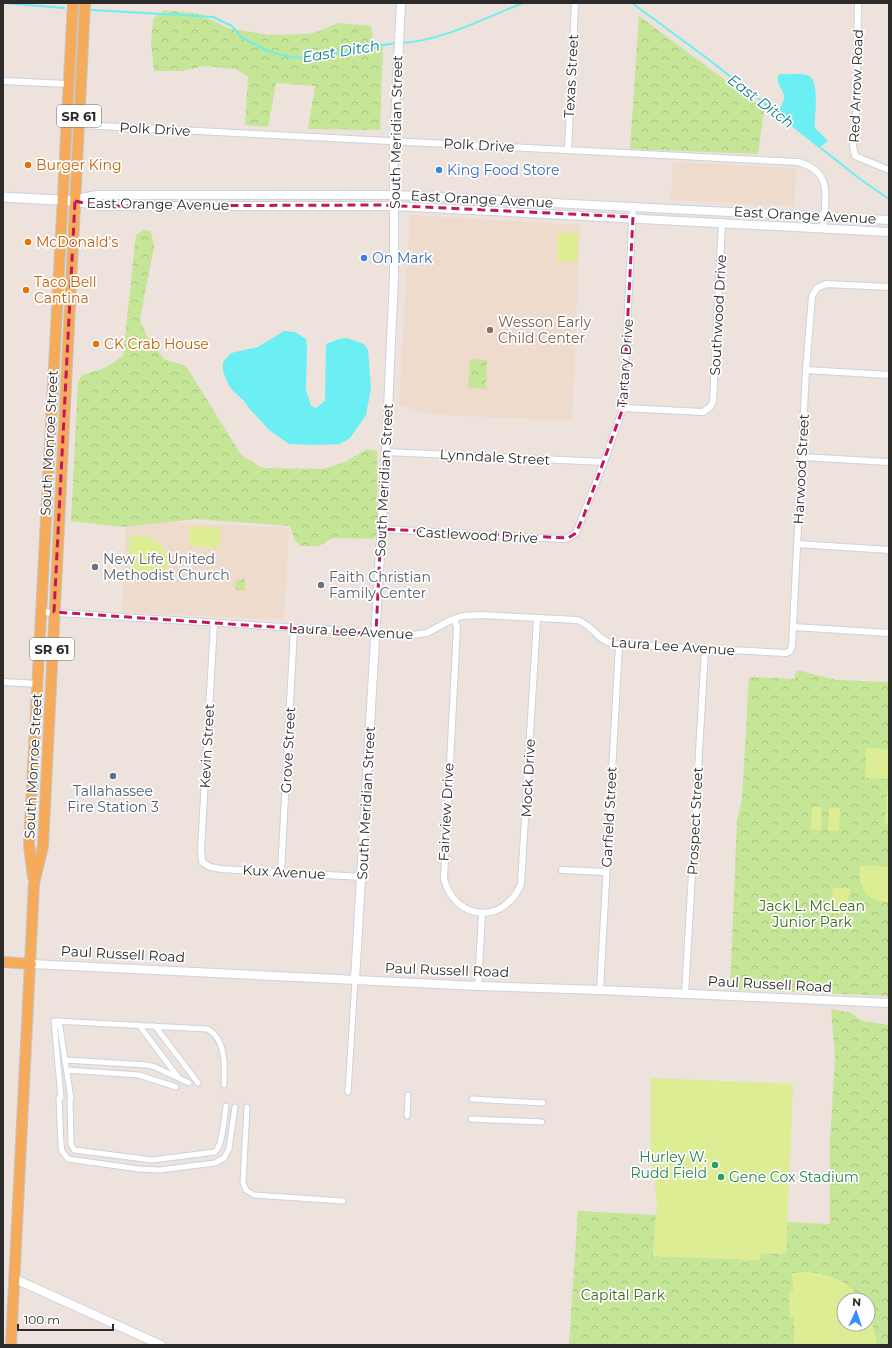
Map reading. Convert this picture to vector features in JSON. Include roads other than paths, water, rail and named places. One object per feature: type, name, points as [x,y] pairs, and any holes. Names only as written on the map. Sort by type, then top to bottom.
[{"type":"main road","name":"South Monroe Street","points":[[11,1345],[31,964],[34,883],[30,850],[31,813],[39,684],[73,3]]},
{"type":"main road","name":"South Monroe Street","points":[[34,883],[43,846],[85,3]]},
{"type":"main road","points":[[69,72],[73,78],[81,83]]},
{"type":"main road","name":"East Orange Avenue","points":[[3,197],[75,201]]},
{"type":"main road","points":[[36,740],[48,740]]},
{"type":"main road","points":[[31,813],[37,823],[44,826]]},
{"type":"main road","name":"Paul Russell Road","points":[[3,962],[31,964]]},
{"type":"street","name":"South Meridian Street","points":[[355,980],[386,452],[394,276],[394,140],[397,51],[401,3]]},
{"type":"street","name":"Texas Street","points":[[568,150],[575,3]]},
{"type":"street","name":"Red Arrow Road","points":[[858,3],[856,122],[853,146],[855,156],[889,170]]},
{"type":"street","points":[[3,81],[68,84]]},
{"type":"street","name":"Polk Drive","points":[[79,125],[394,140],[798,162],[815,169],[824,180],[826,193],[823,228]]},
{"type":"street","name":"East Orange Avenue","points":[[75,201],[97,195],[394,194],[889,220]]},
{"type":"street","name":"East Orange Avenue","points":[[75,201],[97,206],[394,206],[633,217],[889,232]]},
{"type":"street","name":"Tartary Drive","points":[[572,535],[580,525],[623,408],[633,206]]},
{"type":"street","name":"Southwood Drive","points":[[623,408],[703,412],[710,407],[713,402],[722,222]]},
{"type":"street","name":"Harwood Street","points":[[790,651],[793,627],[806,370],[810,305],[812,296],[817,288],[832,284],[889,287]]},
{"type":"street","points":[[806,370],[889,375]]},
{"type":"street","name":"Lynndale Street","points":[[386,452],[604,462]]},
{"type":"street","points":[[802,457],[889,462]]},
{"type":"street","name":"Castlewood Drive","points":[[381,529],[563,539],[572,535]]},
{"type":"street","points":[[797,544],[889,550]]},
{"type":"street","name":"Laura Lee Avenue","points":[[42,612],[376,634],[421,635],[454,618],[473,615],[537,618],[583,622],[591,627],[602,640],[619,645],[786,653],[790,651]]},
{"type":"street","name":"Fairview Drive","points":[[454,618],[457,627],[444,879],[446,888],[457,901],[473,912],[482,914]]},
{"type":"street","name":"Mock Drive","points":[[482,914],[499,910],[508,904],[518,892],[521,884],[537,618]]},
{"type":"street","name":"Kevin Street","points":[[206,866],[201,858],[201,849],[214,624]]},
{"type":"street","points":[[793,627],[889,633]]},
{"type":"street","name":"Grove Street","points":[[281,872],[294,628]]},
{"type":"street","name":"Garfield Street","points":[[600,990],[619,645]]},
{"type":"street","name":"Prospect Street","points":[[685,994],[705,649]]},
{"type":"street","points":[[3,682],[39,684]]},
{"type":"street","name":"Kux Avenue","points":[[206,866],[362,877]]},
{"type":"street","points":[[562,870],[606,872]]},
{"type":"street","points":[[478,986],[482,914]]},
{"type":"street","name":"Paul Russell Road","points":[[31,964],[889,1004]]},
{"type":"street","points":[[348,1092],[355,980]]},
{"type":"street","points":[[224,1085],[224,1064],[221,1046],[216,1034],[202,1028],[54,1021],[60,1098],[61,1145],[62,1151],[68,1159],[139,1169],[182,1168],[219,1162],[227,1155],[229,1149],[235,1107]]},
{"type":"street","points":[[59,1022],[71,1098],[71,1144],[74,1150],[141,1159],[164,1159],[215,1152],[218,1150],[223,1130],[226,1106]]},
{"type":"street","points":[[139,1025],[178,1078]]},
{"type":"street","points":[[155,1026],[198,1083]]},
{"type":"street","points":[[65,1060],[155,1067],[189,1083]]},
{"type":"street","points":[[67,1070],[139,1075],[176,1087]]},
{"type":"street","points":[[407,1116],[408,1095]]},
{"type":"street","points":[[472,1099],[543,1103]]},
{"type":"street","points":[[247,1107],[243,1182],[246,1190],[254,1195],[343,1200]]},
{"type":"street","points":[[471,1119],[542,1122]]},
{"type":"street","points":[[15,1279],[161,1345]]},
{"type":"water","points":[[804,74],[811,78],[814,83],[816,98],[815,128],[828,141],[820,147],[777,113],[784,99],[783,92],[778,81],[778,75]]},
{"type":"water","points":[[284,331],[295,332],[306,339],[306,390],[311,406],[316,408],[325,401],[326,344],[339,339],[347,338],[364,344],[368,350],[371,388],[366,415],[350,438],[340,444],[289,444],[269,430],[228,384],[223,371],[223,362],[231,353],[258,347]]},
{"type":"waterway","name":"East Ditch","points":[[4,3],[64,8]]},
{"type":"waterway","name":"East Ditch","points":[[401,43],[432,38],[463,28],[523,3]]},
{"type":"waterway","name":"East Ditch","points":[[632,3],[708,59],[860,179],[889,199]]},
{"type":"waterway","name":"East Ditch","points":[[92,10],[213,17],[232,26],[241,37],[267,51],[294,58],[331,54],[396,43]]},
{"type":"place","name":"Burger King","points":[[28,165]]},
{"type":"place","name":"King Food Store","points":[[439,170]]},
{"type":"place","name":"McDonald's","points":[[28,242]]},
{"type":"place","name":"On Mark","points":[[364,258]]},
{"type":"place","name":"Taco Bell Cantina","points":[[26,290]]},
{"type":"place","name":"Wesson Early Child Center","points":[[490,330]]},
{"type":"place","name":"CK Crab House","points":[[96,344]]},
{"type":"place","name":"New Life United Methodist Church","points":[[95,567]]},
{"type":"place","name":"Faith Christian Family Center","points":[[321,585]]},
{"type":"place","name":"Tallahassee Fire Station 3","points":[[113,776]]},
{"type":"place","name":"Hurley W. Rudd Field","points":[[715,1165]]},
{"type":"place","name":"Gene Cox Stadium","points":[[721,1177]]},
{"type":"park label","name":"Jack L. McLean Junior Park","points":[[812,914]]},
{"type":"park label","name":"Capital Park","points":[[623,1295]]}]
